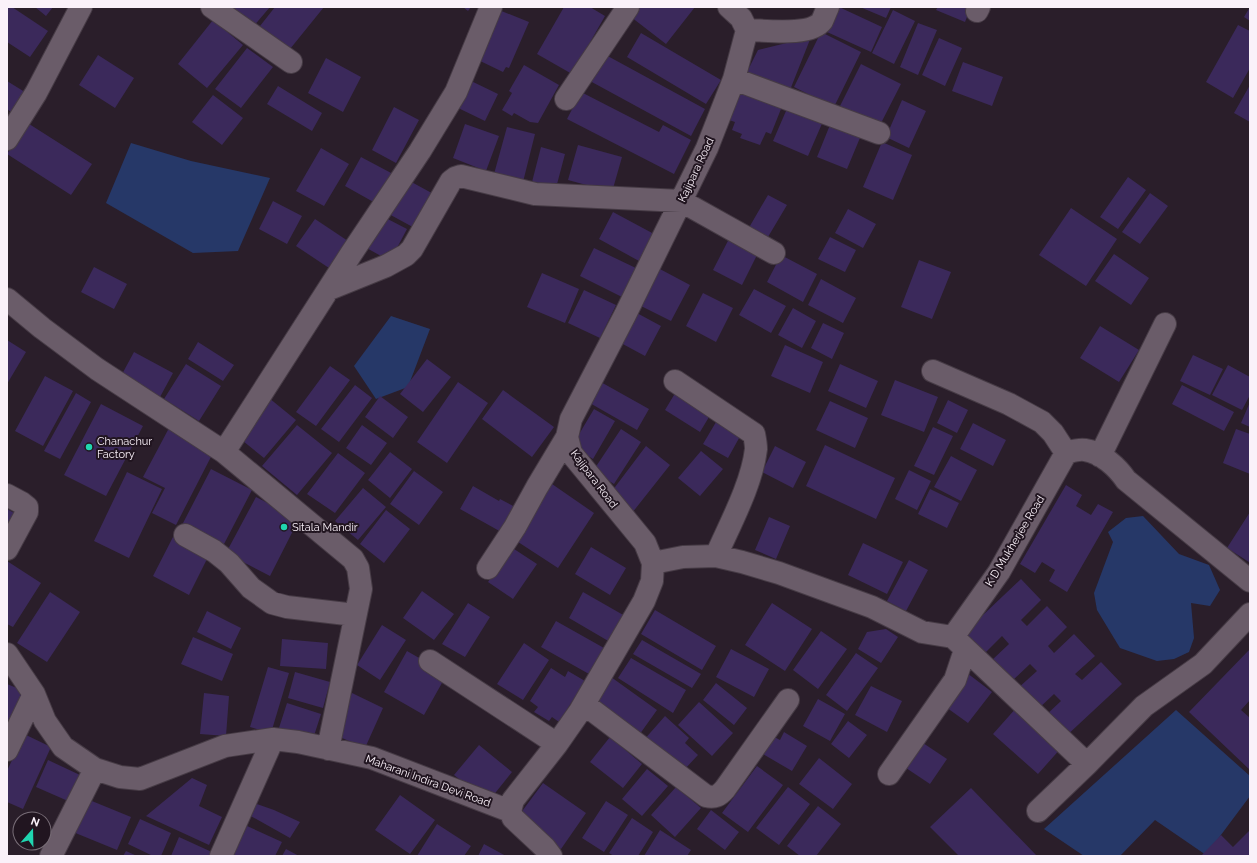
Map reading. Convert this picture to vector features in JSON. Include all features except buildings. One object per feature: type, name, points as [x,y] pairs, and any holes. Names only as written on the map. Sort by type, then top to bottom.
[{"type":"street","points":[[7,139],[36,93],[81,7]]},
{"type":"street","points":[[212,7],[291,62]]},
{"type":"street","points":[[224,452],[420,151],[456,92],[491,7]]},
{"type":"street","points":[[566,98],[628,7]]},
{"type":"street","points":[[729,7],[741,18],[746,30],[792,32],[812,29],[821,22],[828,7]]},
{"type":"street","name":"Kajipara Road","points":[[510,811],[513,800],[557,744],[584,704],[644,601],[652,581],[653,563],[645,543],[571,453],[567,437],[571,419],[707,148],[734,78],[746,30]]},
{"type":"street","points":[[734,78],[879,133]]},
{"type":"street","points":[[329,289],[386,266],[406,255],[412,249],[451,181],[460,176],[535,194],[681,201],[774,253]]},
{"type":"street","points":[[7,299],[42,328],[97,369],[224,452],[353,559],[358,568],[361,589],[328,749]]},
{"type":"street","points":[[1100,456],[1165,324]]},
{"type":"street","points":[[933,371],[1009,404],[1042,422],[1053,433],[1066,453],[1076,449],[1087,450],[1111,463],[1120,471],[1126,480],[1250,581]]},
{"type":"street","points":[[675,381],[754,434],[756,448],[750,474],[740,503],[716,556]]},
{"type":"street","points":[[488,568],[515,527],[536,487],[567,437]]},
{"type":"street","name":"K D Mukherjee Road","points":[[889,774],[956,680],[959,643],[1066,453]]},
{"type":"street","points":[[7,494],[27,507],[27,512],[7,549]]},
{"type":"street","points":[[185,535],[214,551],[229,563],[251,588],[272,603],[287,607],[355,616]]},
{"type":"street","points":[[653,563],[683,557],[716,556],[763,568],[872,607],[922,632],[959,643],[1087,764]]},
{"type":"street","points":[[1038,811],[1144,706],[1203,664],[1250,614]]},
{"type":"street","name":"Maharani Indira Devi Road","points":[[7,654],[34,694],[45,721],[63,747],[95,769],[120,777],[140,778],[225,746],[273,740],[298,742],[372,758],[510,811]]},
{"type":"street","points":[[430,661],[557,744]]},
{"type":"street","points":[[7,750],[34,694]]},
{"type":"street","points":[[584,704],[706,796],[713,798],[719,796],[725,789],[788,700]]},
{"type":"street","points":[[222,856],[273,740]]},
{"type":"street","points":[[51,856],[95,769]]},
{"type":"street","points":[[510,811],[513,818],[545,848],[551,856]]},
{"type":"water","points":[[131,143],[191,161],[270,178],[238,251],[193,253],[106,203]]},
{"type":"water","points":[[391,316],[430,329],[408,387],[376,399],[354,366]]},
{"type":"water","points":[[1143,516],[1179,554],[1209,565],[1220,590],[1210,606],[1191,603],[1194,638],[1189,652],[1174,659],[1157,661],[1120,648],[1097,610],[1094,593],[1113,542],[1108,532],[1126,518]]},
{"type":"water","points":[[1176,710],[1250,776],[1250,796],[1206,855],[1155,820],[1120,856],[1084,856],[1044,829]]},
{"type":"place","name":"Chanachur Factory","points":[[89,447]]},
{"type":"place","name":"Sitala Mandir","points":[[284,527]]}]
